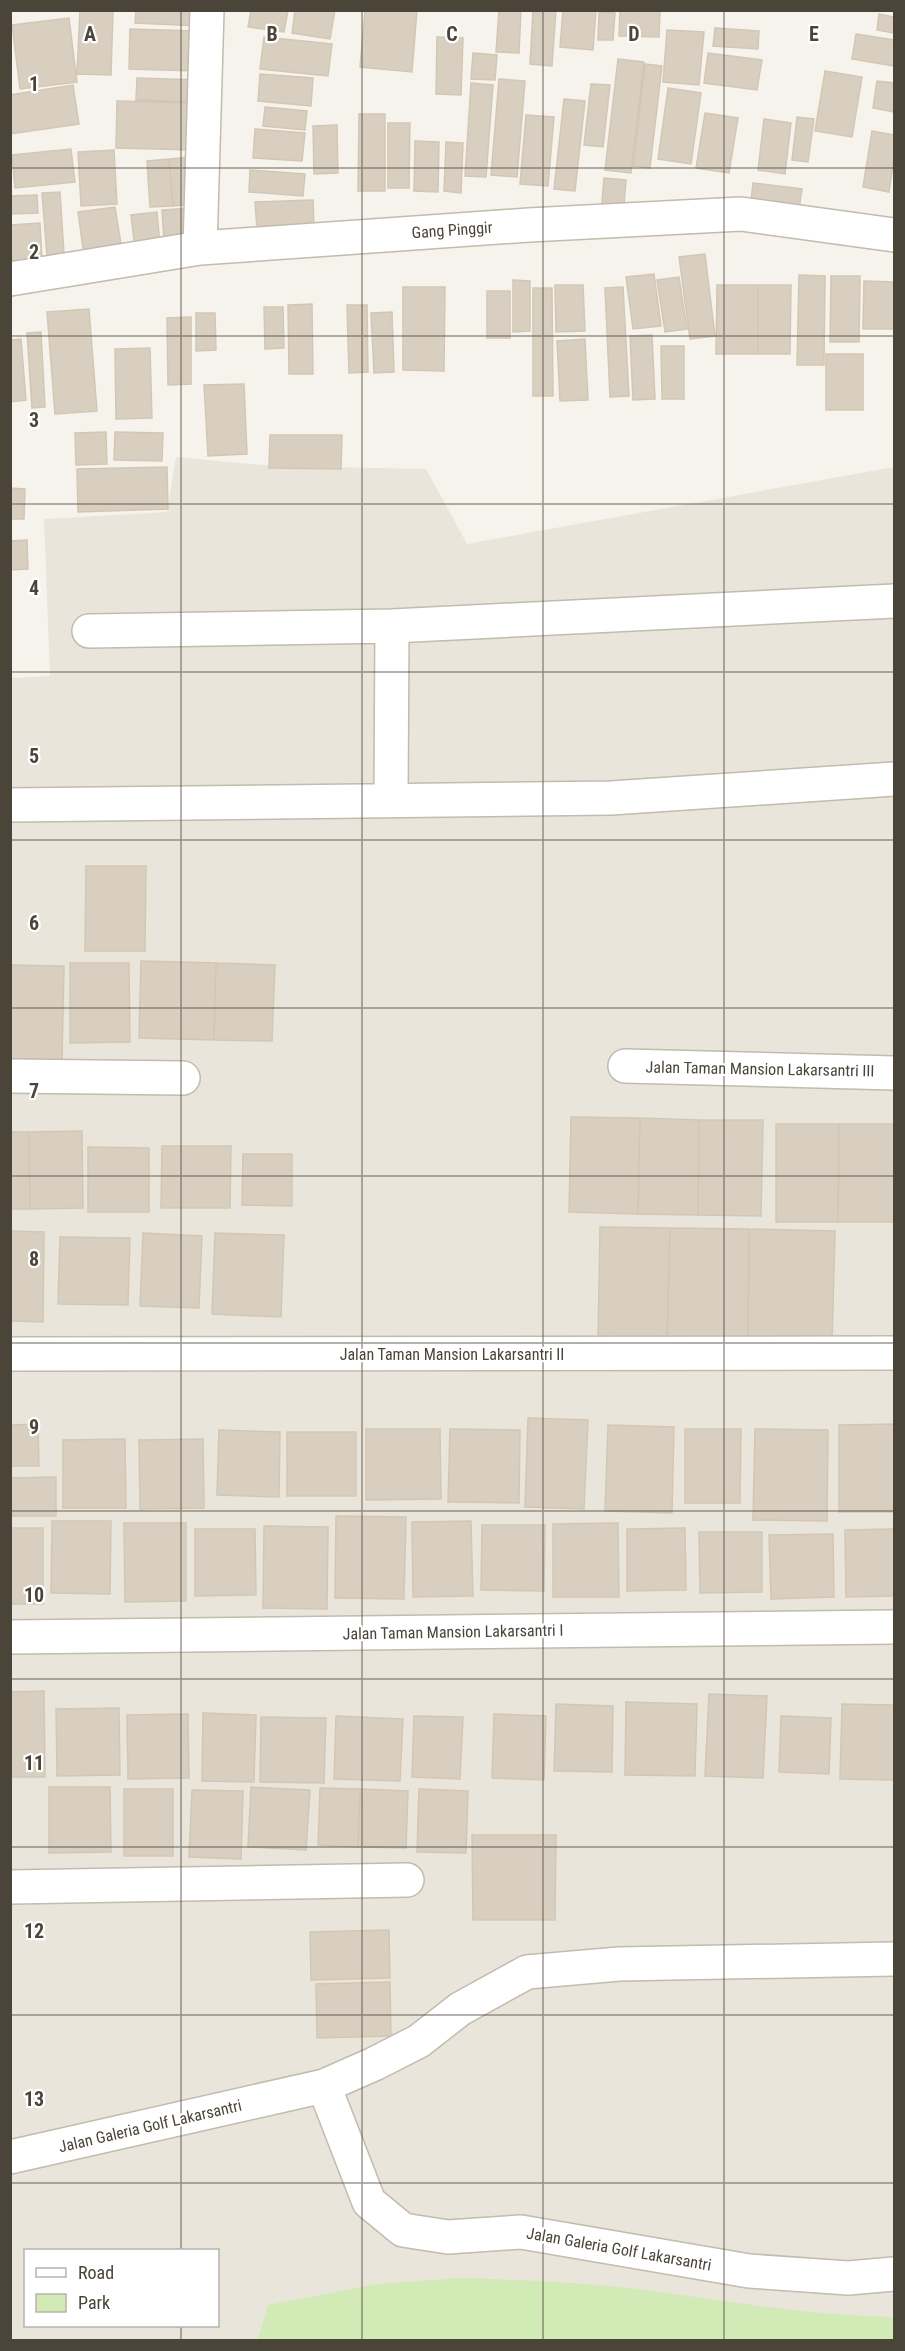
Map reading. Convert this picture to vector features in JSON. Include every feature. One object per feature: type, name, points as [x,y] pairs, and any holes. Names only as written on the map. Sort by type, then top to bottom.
[{"type":"street","points":[[200,248],[207,10]]},
{"type":"street","name":"Gang Pinggir","points":[[10,279],[200,248],[529,225],[741,214],[894,235]]},
{"type":"street","points":[[89,631],[393,626],[894,601]]},
{"type":"street","points":[[391,800],[393,626]]},
{"type":"street","points":[[10,805],[611,798],[894,779]]},
{"type":"street","name":"Jalan Taman Mansion Lakarsantri III","points":[[625,1066],[894,1072]]},
{"type":"street","points":[[10,1076],[183,1078]]},
{"type":"street","name":"Jalan Taman Mansion Lakarsantri II","points":[[10,1354],[894,1353]]},
{"type":"street","name":"Jalan Taman Mansion Lakarsantri I","points":[[10,1637],[894,1627]]},
{"type":"street","points":[[10,1887],[407,1880]]},
{"type":"street","name":"Jalan Galeria Golf Lakarsantri","points":[[10,2157],[324,2086],[419,2041],[460,2009],[527,1972],[619,1964],[894,1959]]},
{"type":"street","name":"Jalan Galeria Golf Lakarsantri","points":[[324,2086],[369,2202],[403,2230],[448,2237],[521,2232],[748,2271],[848,2278],[894,2274]]},
{"type":"shaded area","points":[[176,457],[273,466],[426,469],[467,544],[894,467],[894,2340],[11,2340],[10,678],[50,676],[44,519],[167,512]]},
{"type":"green space","points":[[459,2278],[615,2287],[797,2311],[894,2317],[894,2340],[258,2340],[268,2305],[378,2284]]},
{"type":"building","points":[[80,10],[113,10],[111,75],[77,74]]},
{"type":"building","points":[[136,10],[200,10],[199,26],[135,23]]},
{"type":"building","points":[[251,10],[288,10],[284,32],[248,27]]},
{"type":"building","points":[[295,10],[335,10],[330,39],[292,33]]},
{"type":"building","points":[[365,10],[417,10],[412,72],[360,67]]},
{"type":"building","points":[[499,10],[521,10],[519,53],[496,52]]},
{"type":"building","points":[[533,10],[556,10],[552,66],[530,64]]},
{"type":"building","points":[[563,10],[596,10],[593,50],[560,47]]},
{"type":"building","points":[[620,10],[660,10],[659,37],[619,36]]},
{"type":"building","points":[[599,12],[615,13],[613,40],[598,40]]},
{"type":"building","points":[[879,14],[894,17],[894,33],[877,30]]},
{"type":"building","points":[[69,18],[77,82],[20,89],[12,25]]},
{"type":"building","points":[[715,28],[759,31],[758,49],[713,46]]},
{"type":"building","points":[[130,29],[196,31],[195,71],[129,69]]},
{"type":"building","points":[[667,30],[704,32],[699,85],[663,82]]},
{"type":"building","points":[[856,34],[894,40],[894,66],[852,59]]},
{"type":"building","points":[[264,37],[332,44],[328,76],[260,69]]},
{"type":"building","points":[[437,37],[463,38],[461,95],[436,94]]},
{"type":"building","points":[[473,53],[497,55],[495,80],[471,79]]},
{"type":"building","points":[[708,53],[762,60],[757,90],[704,83]]},
{"type":"building","points":[[618,59],[644,62],[631,173],[605,170]]},
{"type":"building","points":[[645,64],[662,66],[650,168],[633,166]]},
{"type":"building","points":[[825,71],[862,77],[852,137],[815,131]]},
{"type":"building","points":[[260,74],[313,78],[311,106],[258,101]]},
{"type":"building","points":[[137,78],[200,80],[200,102],[136,100]]},
{"type":"building","points":[[499,79],[525,81],[517,177],[491,175]]},
{"type":"building","points":[[877,81],[894,83],[894,112],[873,108]]},
{"type":"building","points":[[471,83],[493,85],[486,177],[465,176]]},
{"type":"building","points":[[591,84],[610,85],[603,147],[584,145]]},
{"type":"building","points":[[73,85],[79,124],[10,134],[10,95]]},
{"type":"building","points":[[668,88],[701,93],[691,164],[658,159]]},
{"type":"building","points":[[564,99],[585,101],[575,191],[554,189]]},
{"type":"building","points":[[117,101],[196,103],[194,150],[116,148]]},
{"type":"building","points":[[265,107],[307,111],[305,130],[263,126]]},
{"type":"building","points":[[705,113],[738,118],[729,173],[696,168]]},
{"type":"building","points":[[359,114],[385,114],[385,191],[358,191]]},
{"type":"building","points":[[526,115],[554,117],[548,186],[520,184]]},
{"type":"building","points":[[797,117],[814,119],[808,162],[792,160]]},
{"type":"building","points":[[764,119],[791,123],[785,174],[758,170]]},
{"type":"building","points":[[388,123],[410,123],[409,188],[388,188]]},
{"type":"building","points":[[337,125],[338,173],[314,174],[313,126]]},
{"type":"building","points":[[255,129],[305,133],[302,161],[253,158]]},
{"type":"building","points":[[872,131],[894,135],[894,158],[889,192],[863,187]]},
{"type":"building","points":[[415,141],[439,142],[438,192],[414,191]]},
{"type":"building","points":[[446,142],[463,143],[461,193],[444,191]]},
{"type":"building","points":[[71,149],[75,182],[15,188],[12,155]]},
{"type":"building","points":[[114,150],[117,204],[81,206],[78,152]]},
{"type":"building","points":[[192,157],[196,204],[173,206],[169,159]]},
{"type":"building","points":[[169,159],[173,206],[150,207],[147,161]]},
{"type":"building","points":[[250,170],[305,174],[303,196],[249,192]]},
{"type":"building","points":[[604,178],[626,180],[623,217],[601,215]]},
{"type":"building","points":[[753,183],[802,189],[798,216],[750,210]]},
{"type":"building","points":[[60,192],[64,254],[47,256],[42,193]]},
{"type":"building","points":[[37,195],[38,213],[10,214],[10,196]]},
{"type":"building","points":[[313,200],[314,226],[257,229],[255,202]]},
{"type":"building","points":[[115,207],[122,250],[84,256],[78,212]]},
{"type":"building","points":[[193,208],[196,240],[164,242],[162,210]]},
{"type":"building","points":[[157,212],[160,246],[135,249],[131,215]]},
{"type":"building","points":[[40,223],[42,261],[10,263],[10,225]]},
{"type":"building","points":[[705,254],[715,336],[690,339],[679,257]]},
{"type":"building","points":[[654,274],[661,326],[633,329],[626,277]]},
{"type":"building","points":[[799,275],[825,276],[824,365],[797,365]]},
{"type":"building","points":[[831,276],[860,276],[859,342],[830,342]]},
{"type":"building","points":[[679,277],[687,329],[665,332],[657,280]]},
{"type":"building","points":[[513,280],[530,281],[530,331],[513,332]]},
{"type":"building","points":[[864,281],[894,282],[894,329],[863,329]]},
{"type":"building","points":[[555,285],[583,285],[585,331],[556,332]]},
{"type":"building","points":[[717,285],[758,285],[758,354],[716,354]]},
{"type":"building","points":[[758,285],[791,285],[790,354],[758,354]]},
{"type":"building","points":[[403,287],[445,287],[444,371],[403,370]]},
{"type":"building","points":[[623,287],[629,396],[610,397],[605,288]]},
{"type":"building","points":[[533,288],[552,288],[553,396],[533,396]]},
{"type":"building","points":[[487,291],[510,291],[510,338],[487,338]]},
{"type":"building","points":[[312,304],[313,374],[289,374],[288,305]]},
{"type":"building","points":[[347,305],[367,305],[368,372],[349,373]]},
{"type":"building","points":[[264,307],[283,307],[284,348],[265,349]]},
{"type":"building","points":[[89,309],[97,411],[55,414],[47,312]]},
{"type":"building","points":[[392,312],[394,372],[374,373],[371,313]]},
{"type":"building","points":[[196,313],[215,313],[216,350],[196,351]]},
{"type":"building","points":[[191,317],[191,384],[168,385],[167,318]]},
{"type":"building","points":[[41,332],[45,407],[32,408],[27,333]]},
{"type":"building","points":[[652,335],[655,399],[633,400],[630,336]]},
{"type":"building","points":[[21,339],[26,400],[10,402],[10,340]]},
{"type":"building","points":[[585,339],[588,400],[560,401],[557,341]]},
{"type":"building","points":[[661,346],[684,346],[684,399],[662,399]]},
{"type":"building","points":[[150,348],[152,418],[116,419],[115,349]]},
{"type":"building","points":[[826,354],[863,354],[863,410],[826,410]]},
{"type":"building","points":[[244,384],[247,454],[208,456],[204,385]]},
{"type":"building","points":[[106,432],[107,464],[76,465],[75,433]]},
{"type":"building","points":[[115,432],[163,433],[162,461],[114,460]]},
{"type":"building","points":[[270,435],[342,435],[341,469],[269,468]]},
{"type":"building","points":[[167,467],[168,509],[78,512],[77,469]]},
{"type":"building","points":[[10,488],[25,489],[24,519],[10,519]]},
{"type":"building","points":[[27,540],[28,569],[10,570],[10,541]]},
{"type":"building","points":[[86,866],[146,866],[145,951],[85,951]]},
{"type":"building","points":[[141,961],[216,963],[214,1040],[139,1038]]},
{"type":"building","points":[[70,963],[129,963],[130,1042],[70,1043]]},
{"type":"building","points":[[216,963],[275,965],[272,1041],[214,1040]]},
{"type":"building","points":[[10,965],[64,966],[62,1060],[10,1059]]},
{"type":"building","points":[[571,1117],[640,1118],[638,1214],[569,1212]]},
{"type":"building","points":[[640,1118],[699,1120],[698,1215],[638,1214]]},
{"type":"building","points":[[699,1120],[763,1120],[761,1216],[698,1215]]},
{"type":"building","points":[[776,1124],[839,1124],[838,1222],[776,1222]]},
{"type":"building","points":[[839,1124],[894,1124],[894,1222],[838,1222]]},
{"type":"building","points":[[82,1131],[83,1208],[30,1209],[29,1132]]},
{"type":"building","points":[[10,1132],[29,1132],[30,1209],[10,1209]]},
{"type":"building","points":[[162,1146],[231,1146],[230,1208],[161,1208]]},
{"type":"building","points":[[88,1147],[149,1148],[149,1212],[88,1212]]},
{"type":"building","points":[[243,1154],[292,1154],[292,1206],[242,1205]]},
{"type":"building","points":[[600,1227],[670,1228],[667,1342],[598,1340]]},
{"type":"building","points":[[670,1228],[749,1229],[748,1343],[667,1342]]},
{"type":"building","points":[[749,1229],[835,1231],[832,1344],[748,1343]]},
{"type":"building","points":[[10,1231],[44,1232],[43,1322],[10,1321]]},
{"type":"building","points":[[143,1233],[202,1236],[199,1308],[140,1306]]},
{"type":"building","points":[[215,1233],[284,1235],[281,1317],[212,1314]]},
{"type":"building","points":[[60,1237],[130,1238],[128,1305],[58,1304]]},
{"type":"building","points":[[528,1418],[588,1420],[584,1509],[525,1507]]},
{"type":"building","points":[[38,1424],[39,1466],[10,1466],[10,1425]]},
{"type":"building","points":[[894,1424],[894,1512],[839,1512],[839,1425]]},
{"type":"building","points":[[608,1425],[674,1427],[672,1513],[605,1511]]},
{"type":"building","points":[[366,1429],[440,1429],[441,1499],[366,1500]]},
{"type":"building","points":[[450,1429],[520,1430],[519,1503],[448,1502]]},
{"type":"building","points":[[685,1429],[741,1429],[740,1503],[685,1503]]},
{"type":"building","points":[[755,1429],[828,1430],[827,1521],[753,1520]]},
{"type":"building","points":[[219,1430],[280,1432],[279,1497],[217,1495]]},
{"type":"building","points":[[287,1432],[356,1432],[356,1496],[287,1496]]},
{"type":"building","points":[[125,1439],[126,1508],[63,1508],[63,1440]]},
{"type":"building","points":[[203,1439],[204,1508],[140,1509],[139,1440]]},
{"type":"building","points":[[56,1477],[56,1516],[10,1516],[10,1478]]},
{"type":"building","points":[[336,1516],[406,1517],[404,1599],[335,1598]]},
{"type":"building","points":[[52,1521],[111,1521],[110,1594],[51,1593]]},
{"type":"building","points":[[471,1521],[473,1596],[413,1597],[412,1522]]},
{"type":"building","points":[[124,1523],[186,1523],[186,1601],[125,1602]]},
{"type":"building","points":[[618,1523],[619,1597],[553,1597],[553,1524]]},
{"type":"building","points":[[482,1525],[545,1525],[544,1591],[481,1590]]},
{"type":"building","points":[[264,1526],[328,1527],[327,1609],[263,1608]]},
{"type":"building","points":[[10,1528],[43,1528],[43,1604],[10,1604]]},
{"type":"building","points":[[685,1528],[686,1590],[627,1591],[627,1529]]},
{"type":"building","points":[[195,1529],[255,1529],[256,1595],[195,1596]]},
{"type":"building","points":[[894,1529],[894,1596],[846,1597],[845,1530]]},
{"type":"building","points":[[699,1532],[762,1532],[762,1592],[700,1593]]},
{"type":"building","points":[[833,1534],[834,1597],[771,1599],[769,1535]]},
{"type":"building","points":[[44,1691],[45,1777],[10,1777],[10,1692]]},
{"type":"building","points":[[709,1694],[767,1696],[763,1778],[705,1776]]},
{"type":"building","points":[[626,1702],[697,1704],[695,1776],[625,1775]]},
{"type":"building","points":[[556,1704],[613,1706],[612,1772],[554,1771]]},
{"type":"building","points":[[842,1704],[894,1705],[894,1780],[840,1779]]},
{"type":"building","points":[[119,1708],[120,1775],[57,1776],[56,1709]]},
{"type":"building","points":[[203,1713],[256,1715],[254,1782],[202,1781]]},
{"type":"building","points":[[188,1714],[189,1778],[128,1779],[127,1715]]},
{"type":"building","points":[[494,1714],[546,1716],[544,1780],[492,1778]]},
{"type":"building","points":[[336,1716],[403,1719],[400,1781],[334,1779]]},
{"type":"building","points":[[414,1716],[463,1717],[460,1779],[412,1777]]},
{"type":"building","points":[[781,1716],[831,1718],[829,1774],[779,1772]]},
{"type":"building","points":[[261,1717],[326,1718],[324,1783],[260,1782]]},
{"type":"building","points":[[49,1787],[110,1787],[111,1852],[49,1853]]},
{"type":"building","points":[[251,1787],[310,1790],[306,1850],[248,1847]]},
{"type":"building","points":[[320,1788],[360,1789],[358,1847],[318,1845]]},
{"type":"building","points":[[124,1789],[173,1789],[173,1856],[124,1856]]},
{"type":"building","points":[[360,1789],[408,1791],[406,1848],[358,1847]]},
{"type":"building","points":[[419,1789],[468,1791],[466,1853],[417,1852]]},
{"type":"building","points":[[192,1790],[243,1791],[241,1859],[189,1857]]},
{"type":"building","points":[[472,1835],[556,1835],[555,1920],[473,1920]]},
{"type":"building","points":[[389,1930],[390,1978],[311,1980],[310,1932]]},
{"type":"building","points":[[390,1982],[391,2036],[317,2038],[316,1984]]}]
